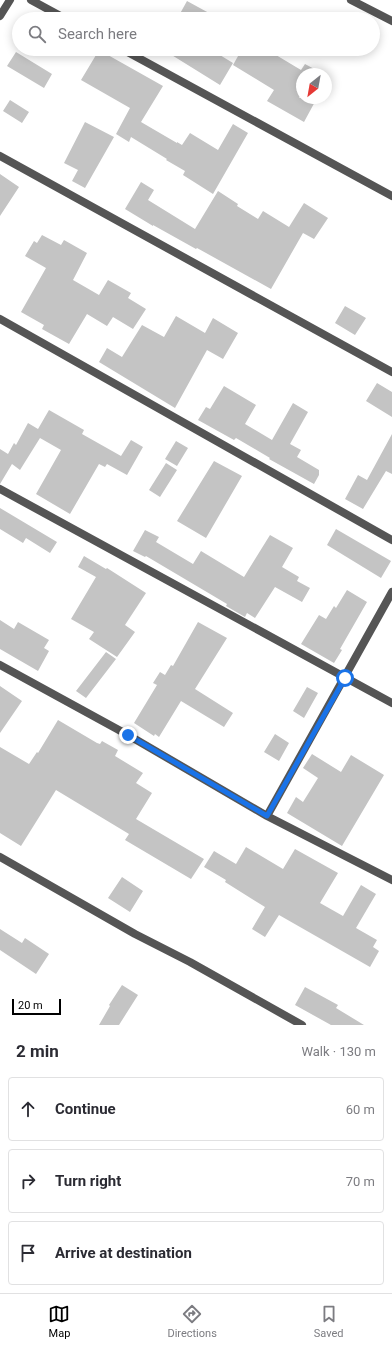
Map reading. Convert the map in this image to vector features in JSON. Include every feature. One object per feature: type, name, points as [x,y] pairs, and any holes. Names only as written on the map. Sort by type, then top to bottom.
[{"type":"street","points":[[0,16],[10,0]]},
{"type":"street","points":[[31,0],[53,12]]},
{"type":"street","points":[[351,0],[374,12]]},
{"type":"street","points":[[380,15],[392,21]]},
{"type":"street","points":[[135,56],[392,196]]},
{"type":"street","points":[[0,156],[392,372]]},
{"type":"street","points":[[0,319],[392,540]]},
{"type":"street","points":[[0,489],[392,703]]},
{"type":"street","points":[[267,816],[392,592]]},
{"type":"street","points":[[0,665],[128,735],[267,816],[392,880]]},
{"type":"street","points":[[0,857],[135,934],[190,962],[302,1025]]},
{"type":"building","points":[[187,1],[207,12],[181,12]]},
{"type":"building","points":[[13,56],[23,56],[52,74],[44,88],[7,66]]},
{"type":"building","points":[[95,56],[110,56],[163,86],[141,122],[177,143],[182,145],[190,133],[218,150],[233,124],[248,133],[213,194],[183,175],[185,171],[166,160],[167,159],[131,137],[129,142],[116,134],[130,108],[81,80]]},
{"type":"building","points":[[173,56],[222,56],[233,63],[220,85]]},
{"type":"building","points":[[238,56],[278,56],[298,68],[296,68],[296,104],[314,104],[304,122],[267,101],[274,90],[233,65]]},
{"type":"building","points":[[305,64],[312,68],[302,68]]},
{"type":"building","points":[[10,100],[29,112],[22,123],[3,111]]},
{"type":"building","points":[[85,122],[114,137],[85,188],[72,181],[78,170],[64,163]]},
{"type":"building","points":[[0,174],[19,187],[0,216]]},
{"type":"building","points":[[141,182],[154,190],[148,200],[195,229],[218,191],[238,204],[237,206],[258,219],[263,211],[289,227],[304,203],[328,218],[314,239],[303,233],[271,289],[197,248],[196,249],[153,226],[125,209]]},
{"type":"building","points":[[42,235],[61,245],[64,240],[87,253],[73,280],[99,295],[108,280],[131,293],[128,298],[146,309],[133,329],[113,317],[107,326],[87,314],[69,344],[42,329],[44,325],[21,312],[46,268],[25,256],[34,241],[37,243]]},
{"type":"building","points":[[345,306],[366,318],[355,335],[335,323]]},
{"type":"building","points":[[176,316],[205,333],[213,318],[238,333],[223,359],[207,350],[175,408],[99,362],[107,348],[122,357],[142,325],[164,337]]},
{"type":"building","points":[[377,383],[392,392],[392,417],[366,401]]},
{"type":"building","points":[[224,386],[256,405],[245,424],[272,440],[293,403],[308,412],[290,444],[301,450],[297,457],[319,470],[319,475],[314,484],[269,459],[270,458],[236,438],[234,440],[198,420],[206,407],[210,409]]},
{"type":"building","points":[[49,410],[84,430],[82,434],[121,456],[131,440],[143,447],[127,475],[107,464],[105,467],[99,464],[70,514],[36,494],[61,450],[40,438],[20,470],[12,464],[0,484],[0,449],[8,454],[14,443],[16,445],[28,423],[38,429]]},
{"type":"building","points":[[392,434],[392,474],[386,471],[363,509],[345,499],[358,475],[367,480]]},
{"type":"building","points":[[176,441],[188,448],[177,466],[165,459]]},
{"type":"building","points":[[214,461],[242,476],[206,538],[177,521]]},
{"type":"building","points":[[166,463],[177,470],[160,497],[149,490]]},
{"type":"building","points":[[0,508],[57,542],[50,553],[26,538],[23,543],[0,529]]},
{"type":"building","points":[[336,529],[391,561],[381,578],[327,545]]},
{"type":"building","points":[[145,530],[159,537],[156,542],[193,564],[201,551],[244,577],[270,535],[293,548],[282,567],[299,577],[297,581],[310,588],[302,602],[275,587],[255,618],[247,613],[245,617],[226,606],[227,604],[146,556],[145,557],[133,551]]},
{"type":"building","points":[[84,556],[106,569],[107,568],[146,593],[125,625],[135,632],[117,657],[89,639],[94,632],[71,619],[96,577],[78,567]]},
{"type":"building","points":[[347,590],[367,602],[340,649],[342,650],[334,663],[301,644],[319,615],[326,619],[334,606],[336,608]]},
{"type":"building","points":[[0,620],[14,629],[18,622],[49,640],[44,648],[49,651],[38,671],[0,649]]},
{"type":"building","points":[[198,622],[227,638],[195,689],[233,713],[224,727],[181,701],[159,737],[155,734],[154,736],[134,723],[157,685],[153,683],[160,672],[165,675],[171,665],[173,666]]},
{"type":"building","points":[[106,652],[116,659],[86,698],[76,691]]},
{"type":"building","points":[[0,686],[22,701],[0,733]]},
{"type":"building","points":[[307,687],[318,693],[304,718],[293,711]]},
{"type":"building","points":[[58,720],[97,743],[100,744],[102,741],[118,750],[115,756],[143,773],[136,783],[152,793],[136,819],[204,859],[191,879],[125,840],[129,834],[56,790],[21,846],[0,833],[0,747],[29,764],[37,752],[38,753]]},
{"type":"building","points":[[275,734],[289,743],[279,761],[264,752]]},
{"type":"building","points":[[312,754],[341,772],[351,755],[384,775],[342,846],[287,813],[296,797],[303,802],[318,778],[303,768]]},
{"type":"building","points":[[246,847],[283,869],[295,849],[338,873],[320,903],[343,916],[361,885],[376,894],[356,928],[377,940],[373,947],[379,951],[370,967],[279,915],[265,937],[252,929],[265,907],[204,867],[214,851],[236,864]]},
{"type":"building","points":[[122,877],[143,891],[130,912],[108,898]]},
{"type":"building","points":[[0,929],[22,943],[25,938],[49,954],[36,974],[0,950]]},
{"type":"building","points":[[122,985],[138,995],[119,1025],[99,1025],[110,1006],[109,1005]]},
{"type":"building","points":[[305,987],[338,1005],[336,1008],[364,1025],[331,1025],[295,1005]]},
{"type":"route","points":[[128,735],[267,816],[345,678]]}]
